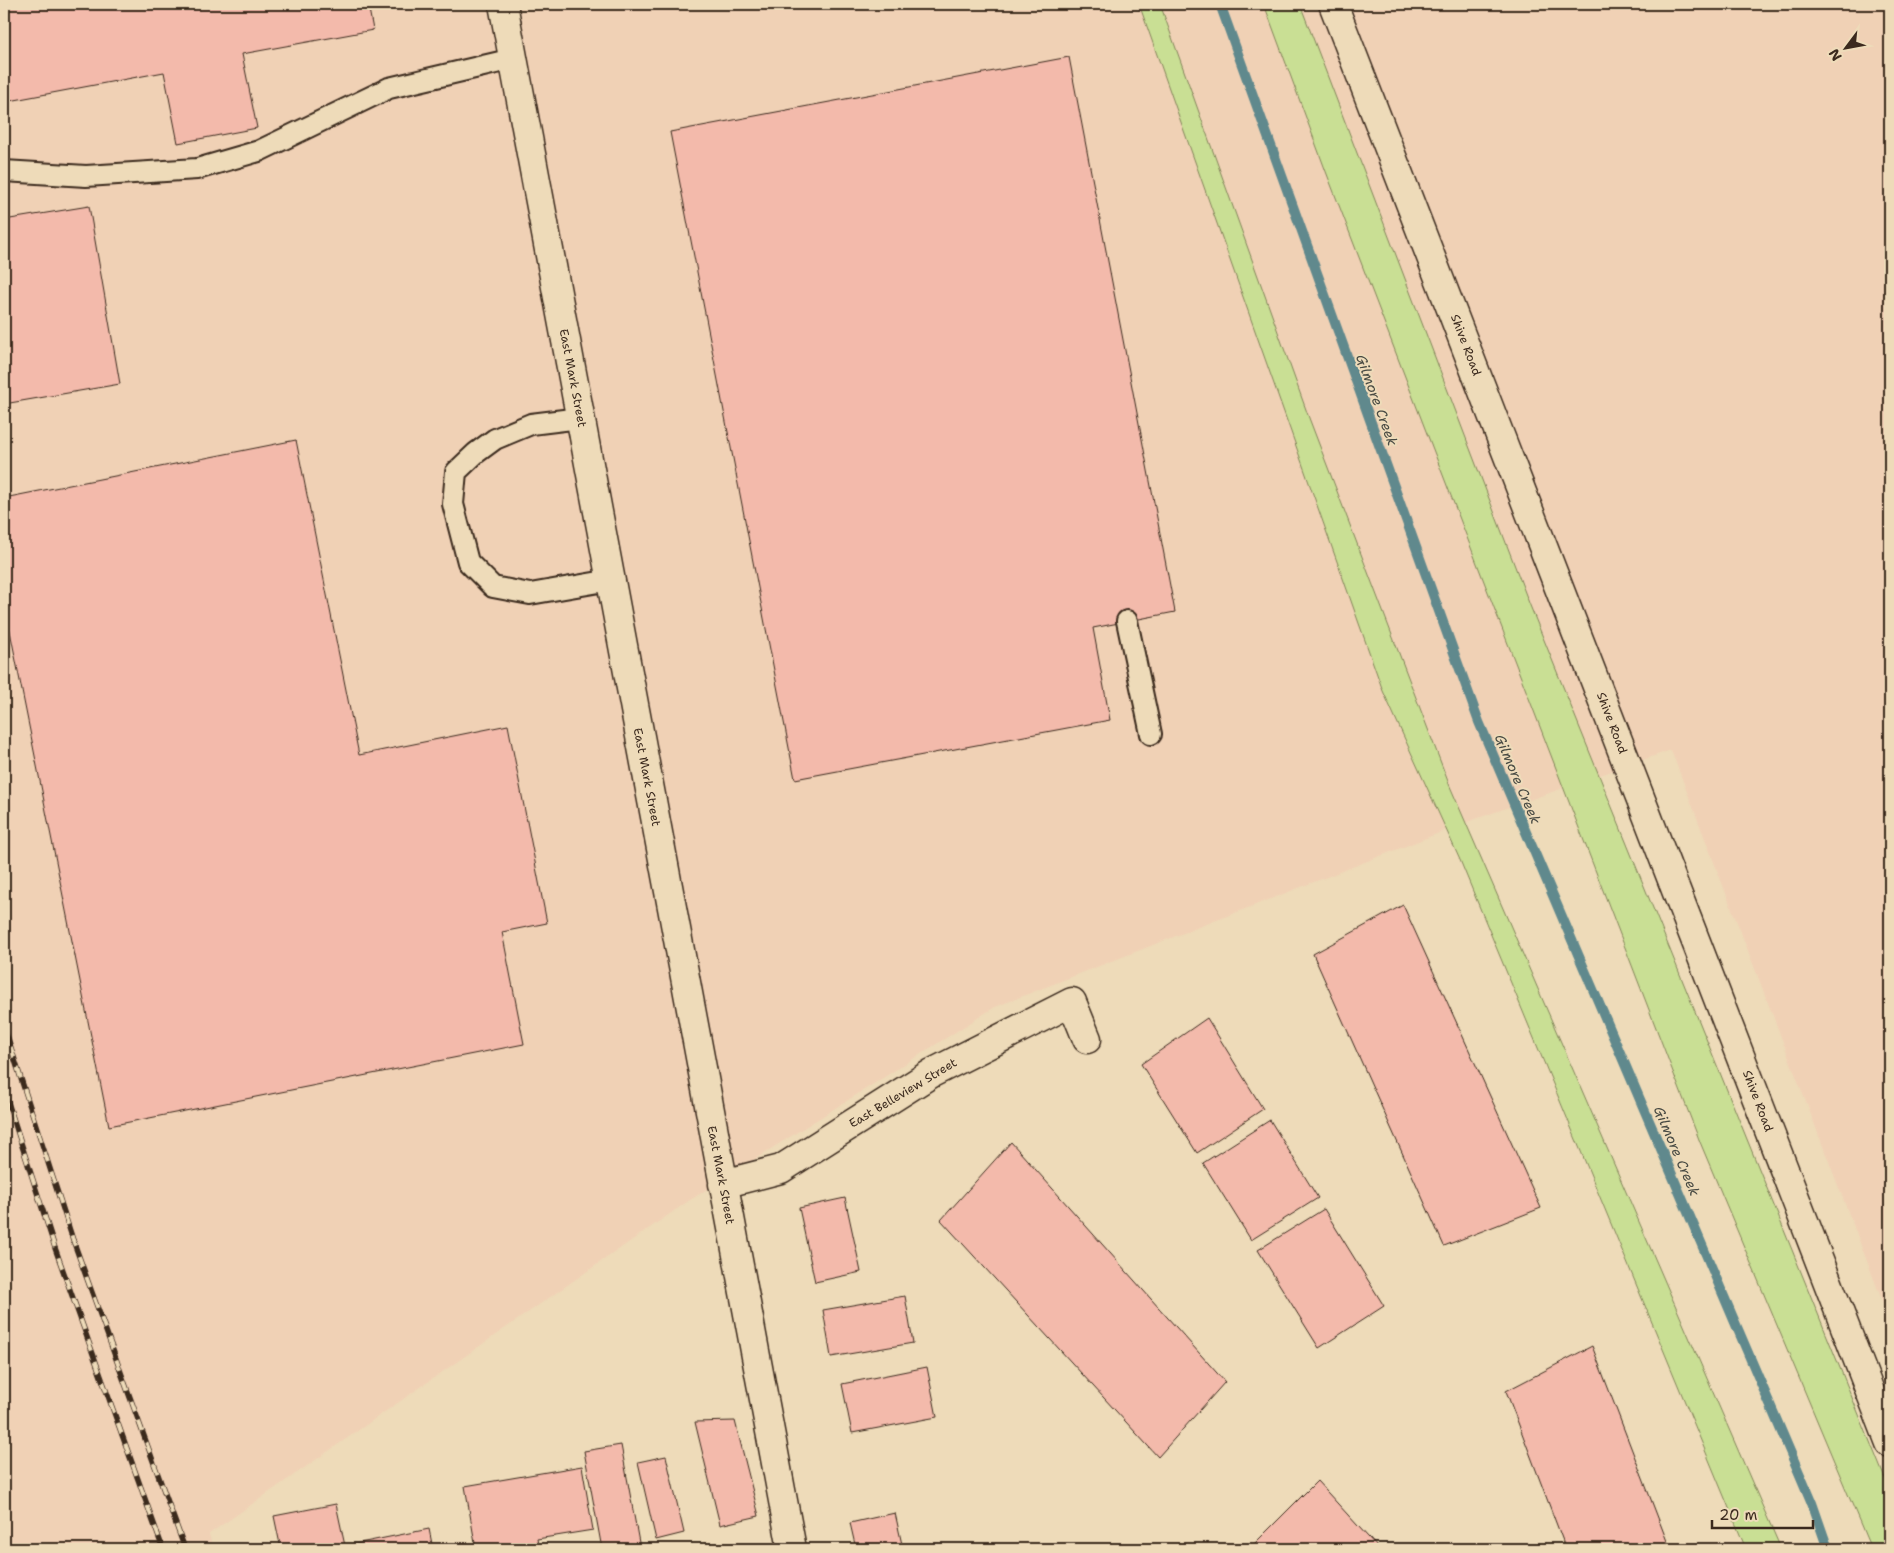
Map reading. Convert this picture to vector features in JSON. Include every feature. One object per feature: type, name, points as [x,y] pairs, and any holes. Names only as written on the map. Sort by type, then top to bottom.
[{"type":"street","name":"East Mark Street","points":[[503,4],[792,1549]]},
{"type":"street","name":"Shive Road","points":[[1333,4],[1890,1442]]},
{"type":"street","name":"East Belleview Street","points":[[723,1184],[781,1168],[932,1073],[1072,1002],[1088,1038]]},
{"type":"lane","points":[[4,172],[86,176],[197,169],[258,151],[389,88],[513,59]]},
{"type":"lane","points":[[580,418],[531,424],[496,439],[476,453],[456,472],[453,504],[468,562],[493,587],[530,594],[611,580]]},
{"type":"lane","points":[[1127,621],[1151,734]]},
{"type":"shaded area","points":[[4,4],[1890,4],[1890,1321],[1671,750],[1467,822],[995,1007],[687,1202],[209,1534],[213,1549],[4,1549]]},
{"type":"green space","points":[[1139,4],[1160,4],[1309,418],[1449,784],[1781,1549],[1746,1549],[1460,860],[1383,691]]},
{"type":"green space","points":[[1264,4],[1300,4],[1529,603],[1890,1491],[1890,1549],[1871,1549],[1700,1142],[1325,169]]},
{"type":"building","points":[[4,4],[368,4],[373,30],[242,54],[257,128],[178,143],[164,72],[4,102]]},
{"type":"building","points":[[1069,57],[1175,612],[1093,628],[1110,720],[795,779],[670,132]]},
{"type":"building","points":[[89,206],[120,384],[4,404],[4,220]]},
{"type":"building","points":[[296,440],[359,755],[508,725],[547,923],[502,932],[524,1044],[109,1126],[4,601],[4,498]]},
{"type":"building","points":[[1403,905],[1541,1208],[1444,1246],[1313,954]]},
{"type":"building","points":[[1207,1018],[1263,1109],[1197,1153],[1141,1064]]},
{"type":"building","points":[[1270,1120],[1318,1198],[1251,1240],[1203,1163]]},
{"type":"building","points":[[1011,1142],[1225,1382],[1158,1457],[941,1220]]},
{"type":"building","points":[[845,1198],[861,1272],[815,1282],[799,1208]]},
{"type":"building","points":[[1324,1209],[1384,1306],[1319,1348],[1258,1250]]},
{"type":"building","points":[[905,1296],[913,1343],[831,1357],[823,1310]]},
{"type":"building","points":[[1592,1346],[1670,1549],[1566,1549],[1506,1391]]},
{"type":"building","points":[[927,1367],[937,1417],[852,1433],[842,1384]]},
{"type":"building","points":[[735,1421],[759,1516],[720,1525],[695,1422]]},
{"type":"building","points":[[621,1445],[640,1548],[602,1549],[584,1451]]},
{"type":"building","points":[[666,1456],[684,1533],[656,1540],[638,1462]]},
{"type":"building","points":[[582,1466],[593,1530],[537,1539],[539,1549],[476,1549],[465,1486]]},
{"type":"building","points":[[1317,1481],[1379,1549],[1249,1549]]},
{"type":"building","points":[[336,1504],[345,1546],[429,1529],[433,1549],[281,1549],[274,1516]]},
{"type":"building","points":[[895,1513],[903,1549],[856,1549],[850,1523]]},
{"type":"building","points":[[939,1544],[938,1549],[916,1549]]},
{"type":"waterway","name":"Gilmore Creek","points":[[1220,4],[1479,722],[1812,1503],[1828,1549]]},
{"type":"railway","points":[[4,1026],[73,1240],[185,1549]]},
{"type":"railway","points":[[4,1090],[55,1248],[163,1549]]}]
